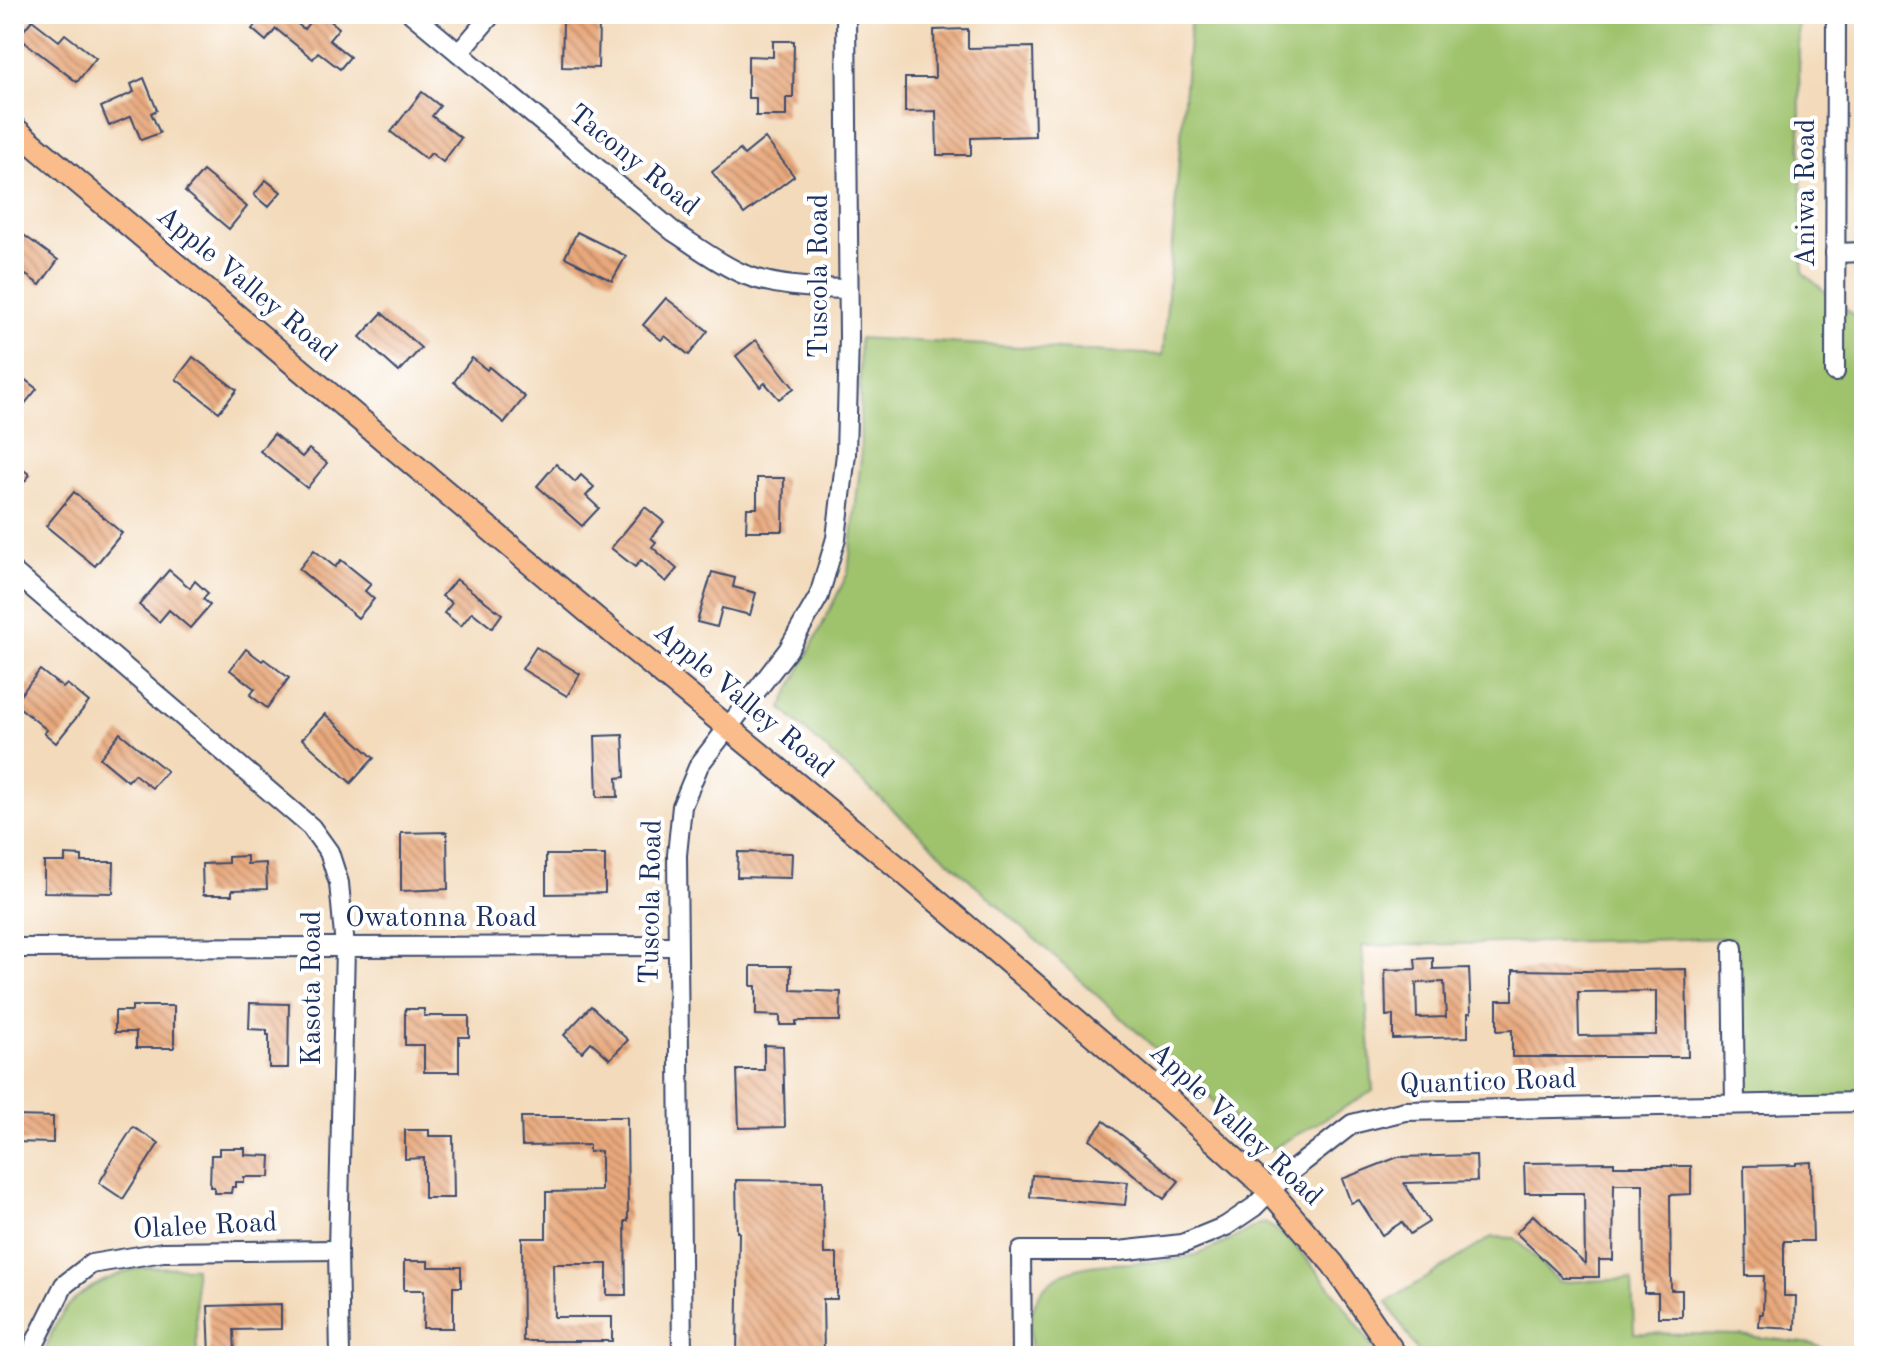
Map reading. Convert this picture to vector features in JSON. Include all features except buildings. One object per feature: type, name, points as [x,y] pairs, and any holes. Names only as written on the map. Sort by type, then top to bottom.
[{"type":"main road","name":"Apple Valley Road","points":[[14,128],[727,728],[895,865],[1167,1098],[1271,1192],[1333,1264],[1396,1356]]},
{"type":"street","name":"Tacony Road","points":[[412,14],[674,232],[708,254],[743,274],[770,282],[848,289]]},
{"type":"street","points":[[459,53],[492,14]]},
{"type":"street","name":"Tuscola Road","points":[[682,1356],[677,855],[682,806],[699,765],[788,650],[804,623],[819,596],[836,538],[846,454],[849,337],[846,14]]},
{"type":"street","name":"Aniwa Road","points":[[1835,372],[1836,14]]},
{"type":"street","points":[[1835,253],[1864,252]]},
{"type":"street","name":"Kasota Road","points":[[14,572],[311,827],[329,852],[339,883],[345,947],[338,1250],[340,1356]]},
{"type":"street","name":"Owatonna Road","points":[[14,948],[677,946]]},
{"type":"street","points":[[1733,948],[1735,1104]]},
{"type":"street","name":"Quantico Road","points":[[1022,1356],[1021,1251],[1119,1251],[1182,1244],[1226,1226],[1352,1124],[1405,1111],[1864,1102]]},
{"type":"street","name":"Olalee Road","points":[[32,1356],[35,1343],[64,1285],[91,1264],[163,1252],[338,1250]]},
{"type":"green space","points":[[1191,14],[1798,14],[1803,273],[1864,324],[1864,1096],[1735,1104],[1732,938],[1362,946],[1373,1091],[1268,1151],[781,708],[848,573],[861,458],[859,338],[1163,355]]},
{"type":"green space","points":[[1264,1223],[1278,1231],[1310,1262],[1377,1356],[1031,1356],[1032,1313],[1040,1292],[1054,1279],[1073,1270],[1094,1266],[1183,1258]]},
{"type":"green space","points":[[1492,1237],[1515,1238],[1559,1282],[1632,1279],[1634,1333],[1740,1335],[1812,1344],[1843,1356],[1421,1356],[1387,1302]]},
{"type":"green space","points":[[141,1267],[195,1268],[197,1356],[42,1356],[60,1317],[76,1298],[102,1282]]}]
